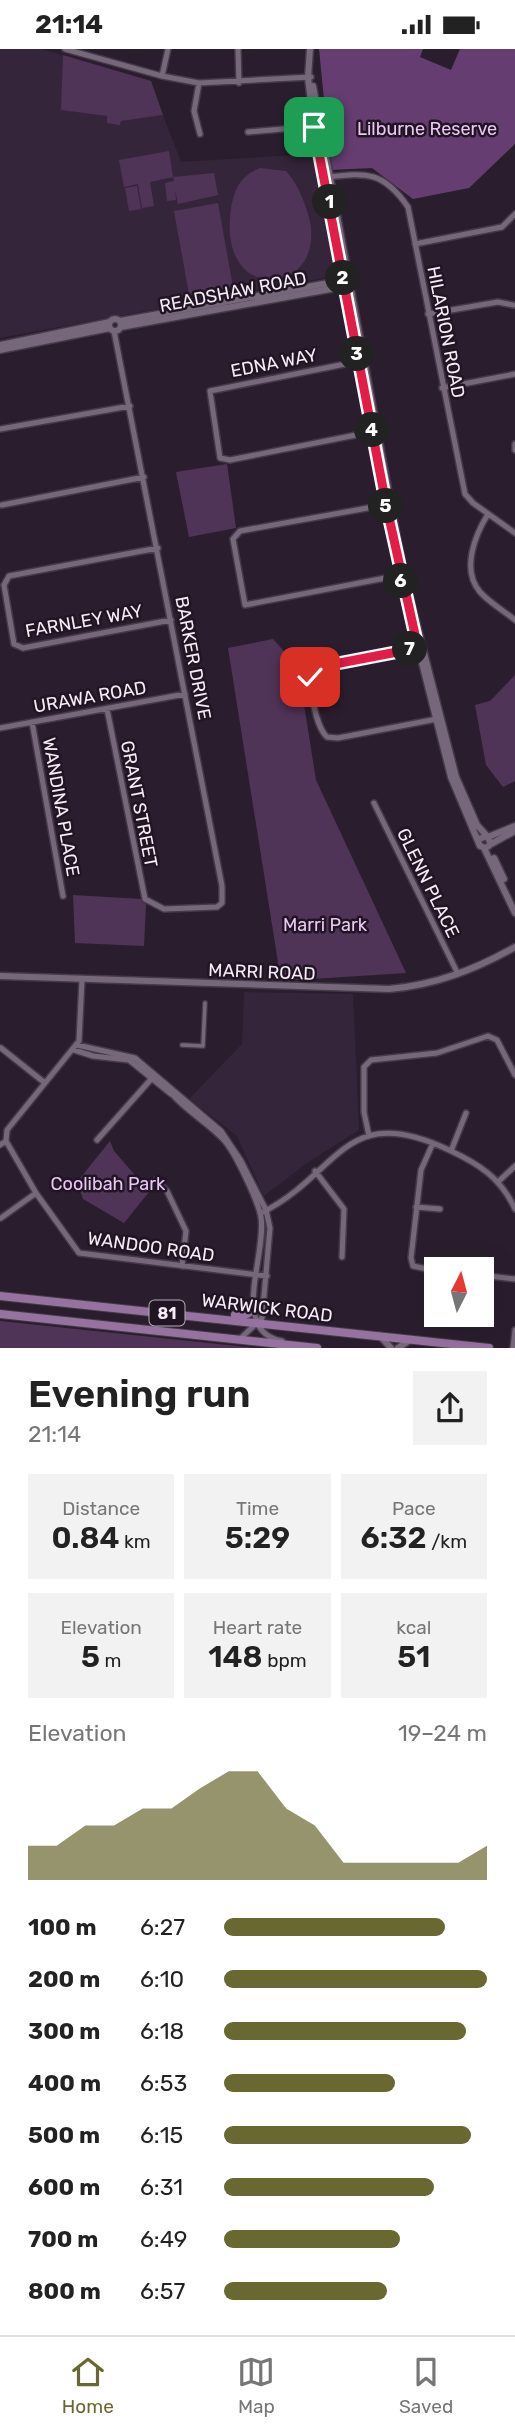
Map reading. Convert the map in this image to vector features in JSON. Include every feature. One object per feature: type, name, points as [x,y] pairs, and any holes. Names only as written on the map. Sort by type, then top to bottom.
[{"type":"main road","name":"WARWICK ROAD","points":[[0,1296],[489,1348]]},
{"type":"main road","points":[[190,1315],[201,1312],[242,1316],[254,1309]]},
{"type":"main road","name":"WARWICK ROAD","points":[[1,1315],[317,1348]]},
{"type":"street","points":[[65,49],[162,76],[199,83],[310,78]]},
{"type":"street","points":[[162,76],[168,49]]},
{"type":"street","points":[[238,49],[239,83]]},
{"type":"street","points":[[312,49],[310,78],[317,126],[402,575],[454,784],[486,842],[515,909]]},
{"type":"street","points":[[199,83],[194,111],[200,134]]},
{"type":"street","points":[[248,132],[317,126]]},
{"type":"street","name":"HILARION ROAD","points":[[327,177],[368,174],[397,191],[408,207],[465,494],[515,533]]},
{"type":"street","points":[[415,244],[502,227],[515,214]]},
{"type":"street","name":"READSHAW ROAD","points":[[0,347],[346,283]]},
{"type":"street","points":[[428,314],[498,302],[513,305]]},
{"type":"street","name":"BARKER DRIVE","points":[[116,326],[222,902],[214,908],[187,909],[164,909],[148,902]]},
{"type":"street","name":"EDNA WAY","points":[[361,361],[210,391],[218,452],[222,460],[230,460],[374,432]]},
{"type":"street","points":[[442,388],[515,375]]},
{"type":"street","points":[[0,429],[130,406]]},
{"type":"street","points":[[515,444],[515,450]]},
{"type":"street","points":[[2,505],[144,477]]},
{"type":"street","points":[[388,504],[235,534],[233,539],[245,605],[402,575]]},
{"type":"street","points":[[488,514],[471,548],[475,585],[482,594],[515,620]]},
{"type":"street","name":"FARNLEY WAY","points":[[158,548],[9,576],[4,585],[12,632],[15,644],[23,648],[171,620]]},
{"type":"street","points":[[420,647],[315,669],[310,677],[319,724],[327,737],[338,738],[438,719]]},
{"type":"street","name":"URAWA ROAD","points":[[0,728],[185,694]]},
{"type":"street","name":"GRANT STREET","points":[[107,709],[142,891],[148,902]]},
{"type":"street","name":"WANDINA PLACE","points":[[32,722],[63,896]]},
{"type":"street","name":"GLENN PLACE","points":[[374,803],[458,975]]},
{"type":"street","points":[[486,842],[515,828]]},
{"type":"street","name":"MARRI ROAD","points":[[0,976],[358,990],[423,986],[458,975],[515,947]]},
{"type":"street","points":[[3,1143],[7,1130],[75,1047],[82,979]]},
{"type":"street","points":[[182,1045],[203,1046],[205,1003]]},
{"type":"street","points":[[369,1136],[364,1112],[364,1067],[371,1060],[437,1053],[488,1036],[497,1040],[515,1075]]},
{"type":"street","points":[[75,1047],[93,1056],[129,1060],[167,1086],[228,1137],[271,1234],[262,1318],[245,1337],[235,1339]]},
{"type":"street","points":[[1,1048],[45,1083]]},
{"type":"street","points":[[153,1077],[225,1141],[263,1212],[254,1309],[260,1331],[268,1337],[302,1347]]},
{"type":"street","points":[[97,1140],[153,1077]]},
{"type":"street","points":[[167,1086],[173,1096]]},
{"type":"street","points":[[451,1151],[466,1113]]},
{"type":"street","points":[[263,1212],[346,1147],[369,1136],[407,1134],[476,1163],[499,1181],[515,1209]]},
{"type":"street","name":"WANDOO ROAD","points":[[3,1143],[79,1253],[267,1276]]},
{"type":"street","points":[[424,1268],[412,1266],[416,1206],[421,1170],[433,1143]]},
{"type":"street","points":[[499,1181],[515,1166]]},
{"type":"street","points":[[315,1171],[344,1209],[342,1257]]},
{"type":"street","points":[[156,1179],[167,1191],[186,1231],[182,1266]]},
{"type":"street","points":[[1,1218],[36,1193]]},
{"type":"street","points":[[416,1206],[440,1209]]},
{"type":"street","points":[[494,1277],[515,1279]]},
{"type":"street","points":[[513,1348],[515,1330]]},
{"type":"street","points":[[380,1336],[391,1348]]},
{"type":"street","points":[[398,1348],[410,1340]]},
{"type":"shaded area","points":[[0,49],[41,49],[63,55],[62,110],[107,116],[120,124],[121,121],[163,115],[181,162],[312,154],[335,272],[329,277],[0,338]]},
{"type":"shaded area","points":[[244,992],[353,994],[359,1130],[307,1163],[264,1196],[237,1136],[189,1099],[242,1044]]},
{"type":"green space","name":"Lilburne Reserve","points":[[319,49],[423,49],[420,57],[451,70],[460,49],[515,49],[515,144],[469,188],[413,199],[372,168],[331,170]]},
{"type":"green space","points":[[63,55],[151,81],[163,115],[121,121],[120,125],[107,123],[107,116],[61,110]]},
{"type":"green space","points":[[169,151],[173,177],[150,182],[154,206],[142,208],[138,184],[124,187],[119,160]]},
{"type":"green space","points":[[260,168],[286,171],[299,191],[308,214],[311,241],[304,262],[290,275],[273,280],[255,276],[240,264],[231,242],[231,209],[236,189],[243,179]]},
{"type":"green space","points":[[214,173],[218,195],[178,204],[175,190],[176,200],[167,201],[165,183],[174,181],[173,177]]},
{"type":"green space","points":[[137,186],[141,209],[129,211],[125,188]]},
{"type":"green space","points":[[218,203],[233,287],[189,294],[174,211]]},
{"type":"green space","points":[[227,464],[236,528],[189,537],[176,472]]},
{"type":"green space","name":"Marri Park","points":[[273,639],[298,667],[316,780],[406,973],[281,981],[228,648]]},
{"type":"green space","points":[[515,675],[515,781],[503,787],[486,765],[475,705],[490,701]]},
{"type":"green space","points":[[73,895],[141,899],[146,904],[144,946],[75,943]]},
{"type":"green space","name":"Coolibah Park","points":[[110,1141],[114,1151],[141,1182],[149,1181],[153,1187],[124,1223],[83,1199],[77,1182]]},
{"type":"green space","points":[[0,1321],[256,1348],[0,1348]]},
{"type":"route","points":[[310,677],[319,667],[418,648],[400,576],[314,127]]}]
